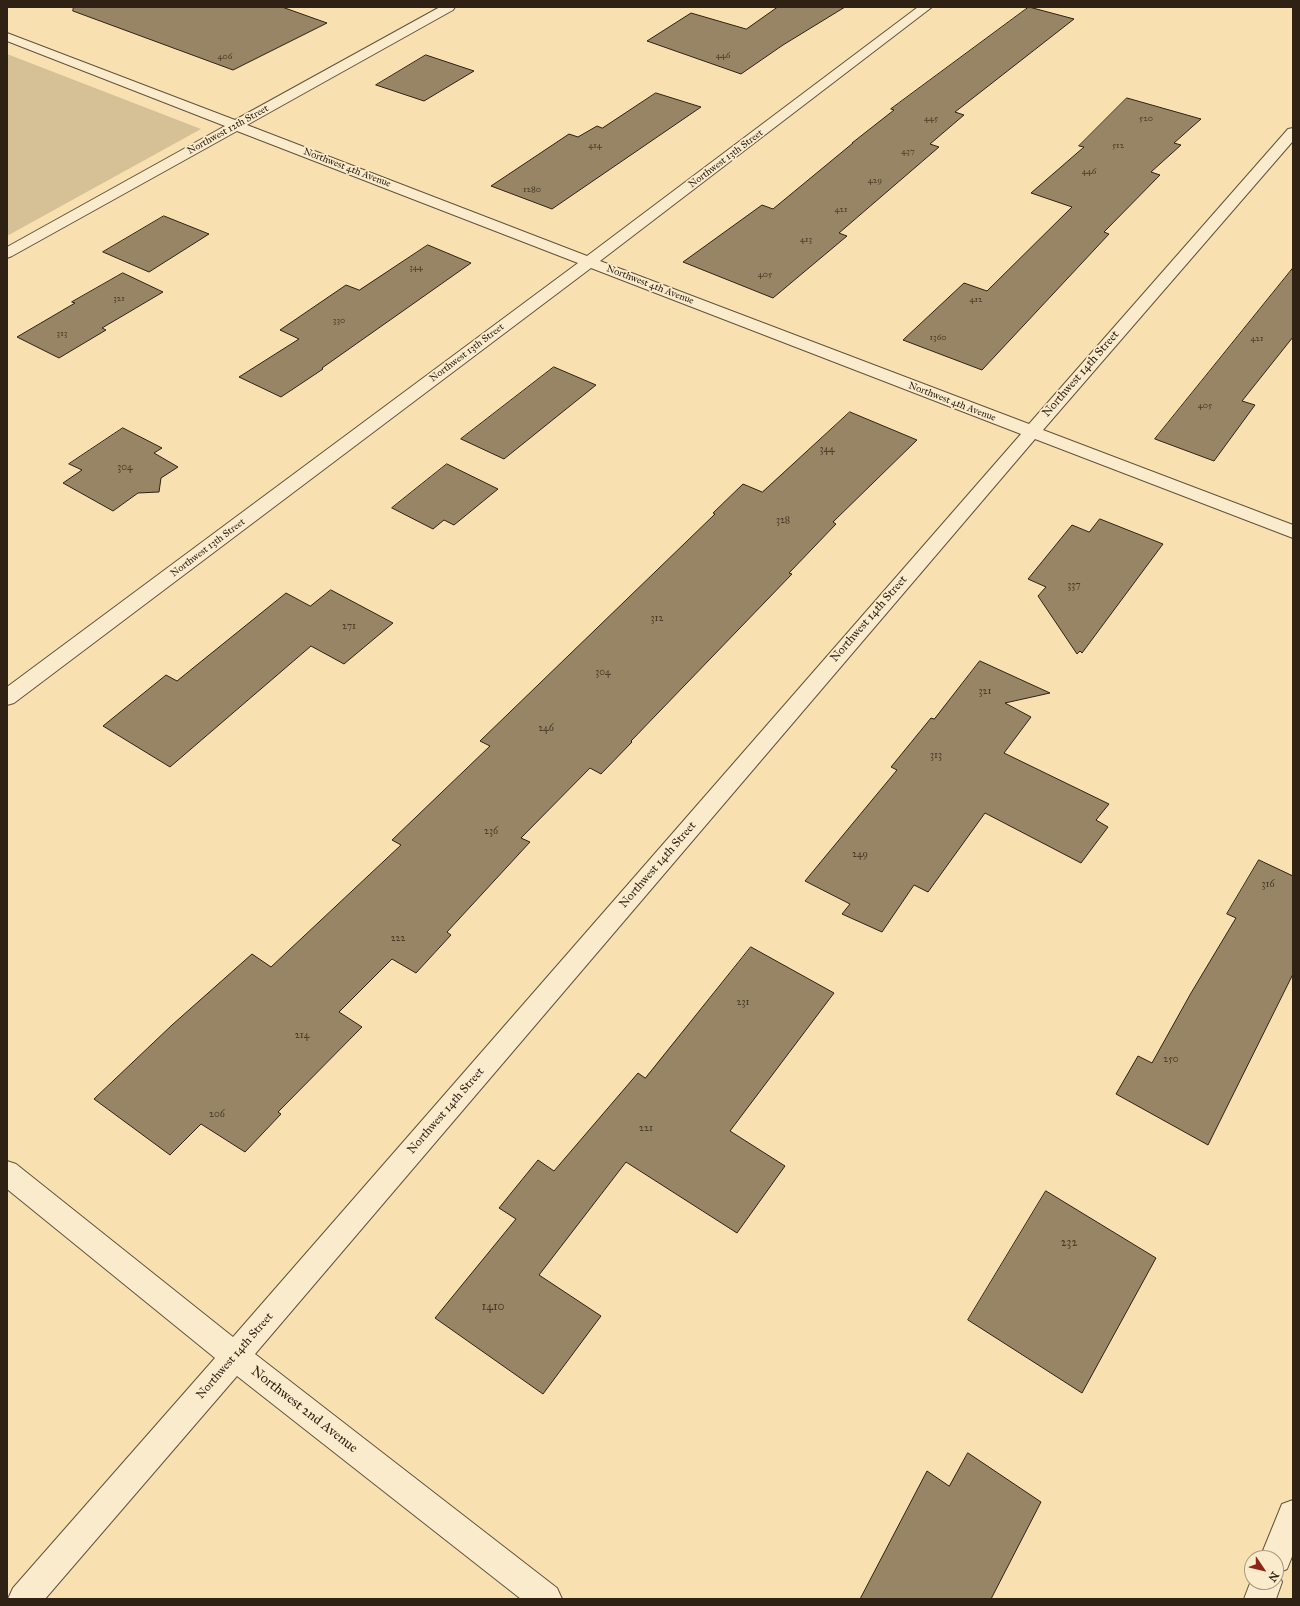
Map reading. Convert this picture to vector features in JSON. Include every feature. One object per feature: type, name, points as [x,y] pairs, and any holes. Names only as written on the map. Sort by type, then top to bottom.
[{"type":"street","name":"Northwest 12th Street","points":[[7,253],[449,7]]},
{"type":"street","name":"Northwest 13th Street","points":[[7,698],[589,262],[926,7]]},
{"type":"street","name":"Northwest 4th Avenue","points":[[7,36],[589,262],[1293,532]]},
{"type":"street","name":"Northwest 14th Street","points":[[24,1599],[1030,432],[1293,132]]},
{"type":"street","name":"Northwest 2nd Avenue","points":[[7,1173],[235,1356],[546,1599]]},
{"type":"street","points":[[1279,1550],[1293,1515]]},
{"type":"shaded area","points":[[7,54],[201,129],[7,236]]},
{"type":"building","points":[[74,7],[282,7],[327,23],[233,70],[73,11]]},
{"type":"building","points":[[778,7],[845,7],[783,45],[741,74],[647,41],[691,13],[746,29]]},
{"type":"building","points":[[1029,7],[1074,19],[955,112],[964,115],[930,144],[939,147],[839,233],[847,236],[773,298],[683,262],[762,205],[773,209],[894,110],[891,109]]},
{"type":"building","points":[[426,55],[474,71],[424,101],[376,85]]},
{"type":"building","points":[[656,93],[701,107],[552,209],[491,186],[569,134],[578,137],[597,126],[602,128]]},
{"type":"building","points":[[1127,98],[1201,119],[1174,143],[1181,145],[1151,172],[1160,175],[1104,232],[1109,234],[982,370],[903,340],[964,283],[987,291],[1072,207],[1031,193],[1084,147],[1079,146]]},
{"type":"building","points":[[164,216],[209,234],[149,272],[103,252]]},
{"type":"building","points":[[428,245],[471,263],[322,368],[323,369],[281,397],[239,377],[299,339],[280,330],[346,285],[359,290]]},
{"type":"building","points":[[1293,268],[1293,337],[1242,401],[1255,405],[1214,461],[1155,439]]},
{"type":"building","points":[[123,273],[163,292],[102,328],[106,330],[59,358],[17,337],[75,303],[72,302]]},
{"type":"building","points":[[554,367],[596,385],[504,459],[461,439]]},
{"type":"building","points":[[850,412],[917,440],[833,522],[836,524],[789,573],[792,574],[601,774],[590,768],[521,838],[530,842],[447,932],[451,935],[416,973],[392,959],[339,1012],[362,1027],[278,1112],[281,1114],[245,1152],[201,1124],[170,1155],[94,1099],[172,1025],[252,954],[271,967],[401,845],[392,840],[490,746],[480,741],[715,514],[713,513],[743,484],[762,492]]},
{"type":"building","points":[[123,428],[162,448],[154,453],[178,467],[161,478],[159,492],[138,493],[113,511],[63,483],[82,470],[69,464]]},
{"type":"building","points":[[447,464],[498,489],[454,525],[444,520],[433,529],[392,508]]},
{"type":"building","points":[[1100,519],[1163,544],[1082,653],[1080,651],[1077,654],[1038,596],[1046,587],[1028,579],[1072,525],[1089,532]]},
{"type":"building","points":[[331,590],[393,623],[344,664],[311,646],[170,767],[103,726],[166,675],[177,681],[286,593],[310,606]]},
{"type":"building","points":[[980,661],[1050,693],[1005,703],[1031,717],[1004,753],[1109,804],[1096,820],[1108,827],[1081,863],[985,813],[928,892],[914,885],[882,932],[842,914],[850,904],[805,881],[897,770],[891,767],[931,718],[934,719]]},
{"type":"building","points":[[1259,860],[1293,876],[1293,974],[1208,1145],[1116,1094],[1138,1056],[1152,1063],[1191,993],[1236,918],[1227,914]]},
{"type":"building","points":[[751,947],[834,993],[730,1131],[785,1166],[737,1233],[626,1162],[539,1275],[601,1316],[543,1394],[435,1318],[516,1219],[499,1208],[538,1160],[554,1171],[638,1073],[645,1078]]},
{"type":"building","points":[[1046,1191],[1156,1258],[1082,1393],[968,1320]]},
{"type":"building","points":[[968,1453],[1041,1502],[991,1599],[860,1599],[927,1471],[949,1486]]}]
